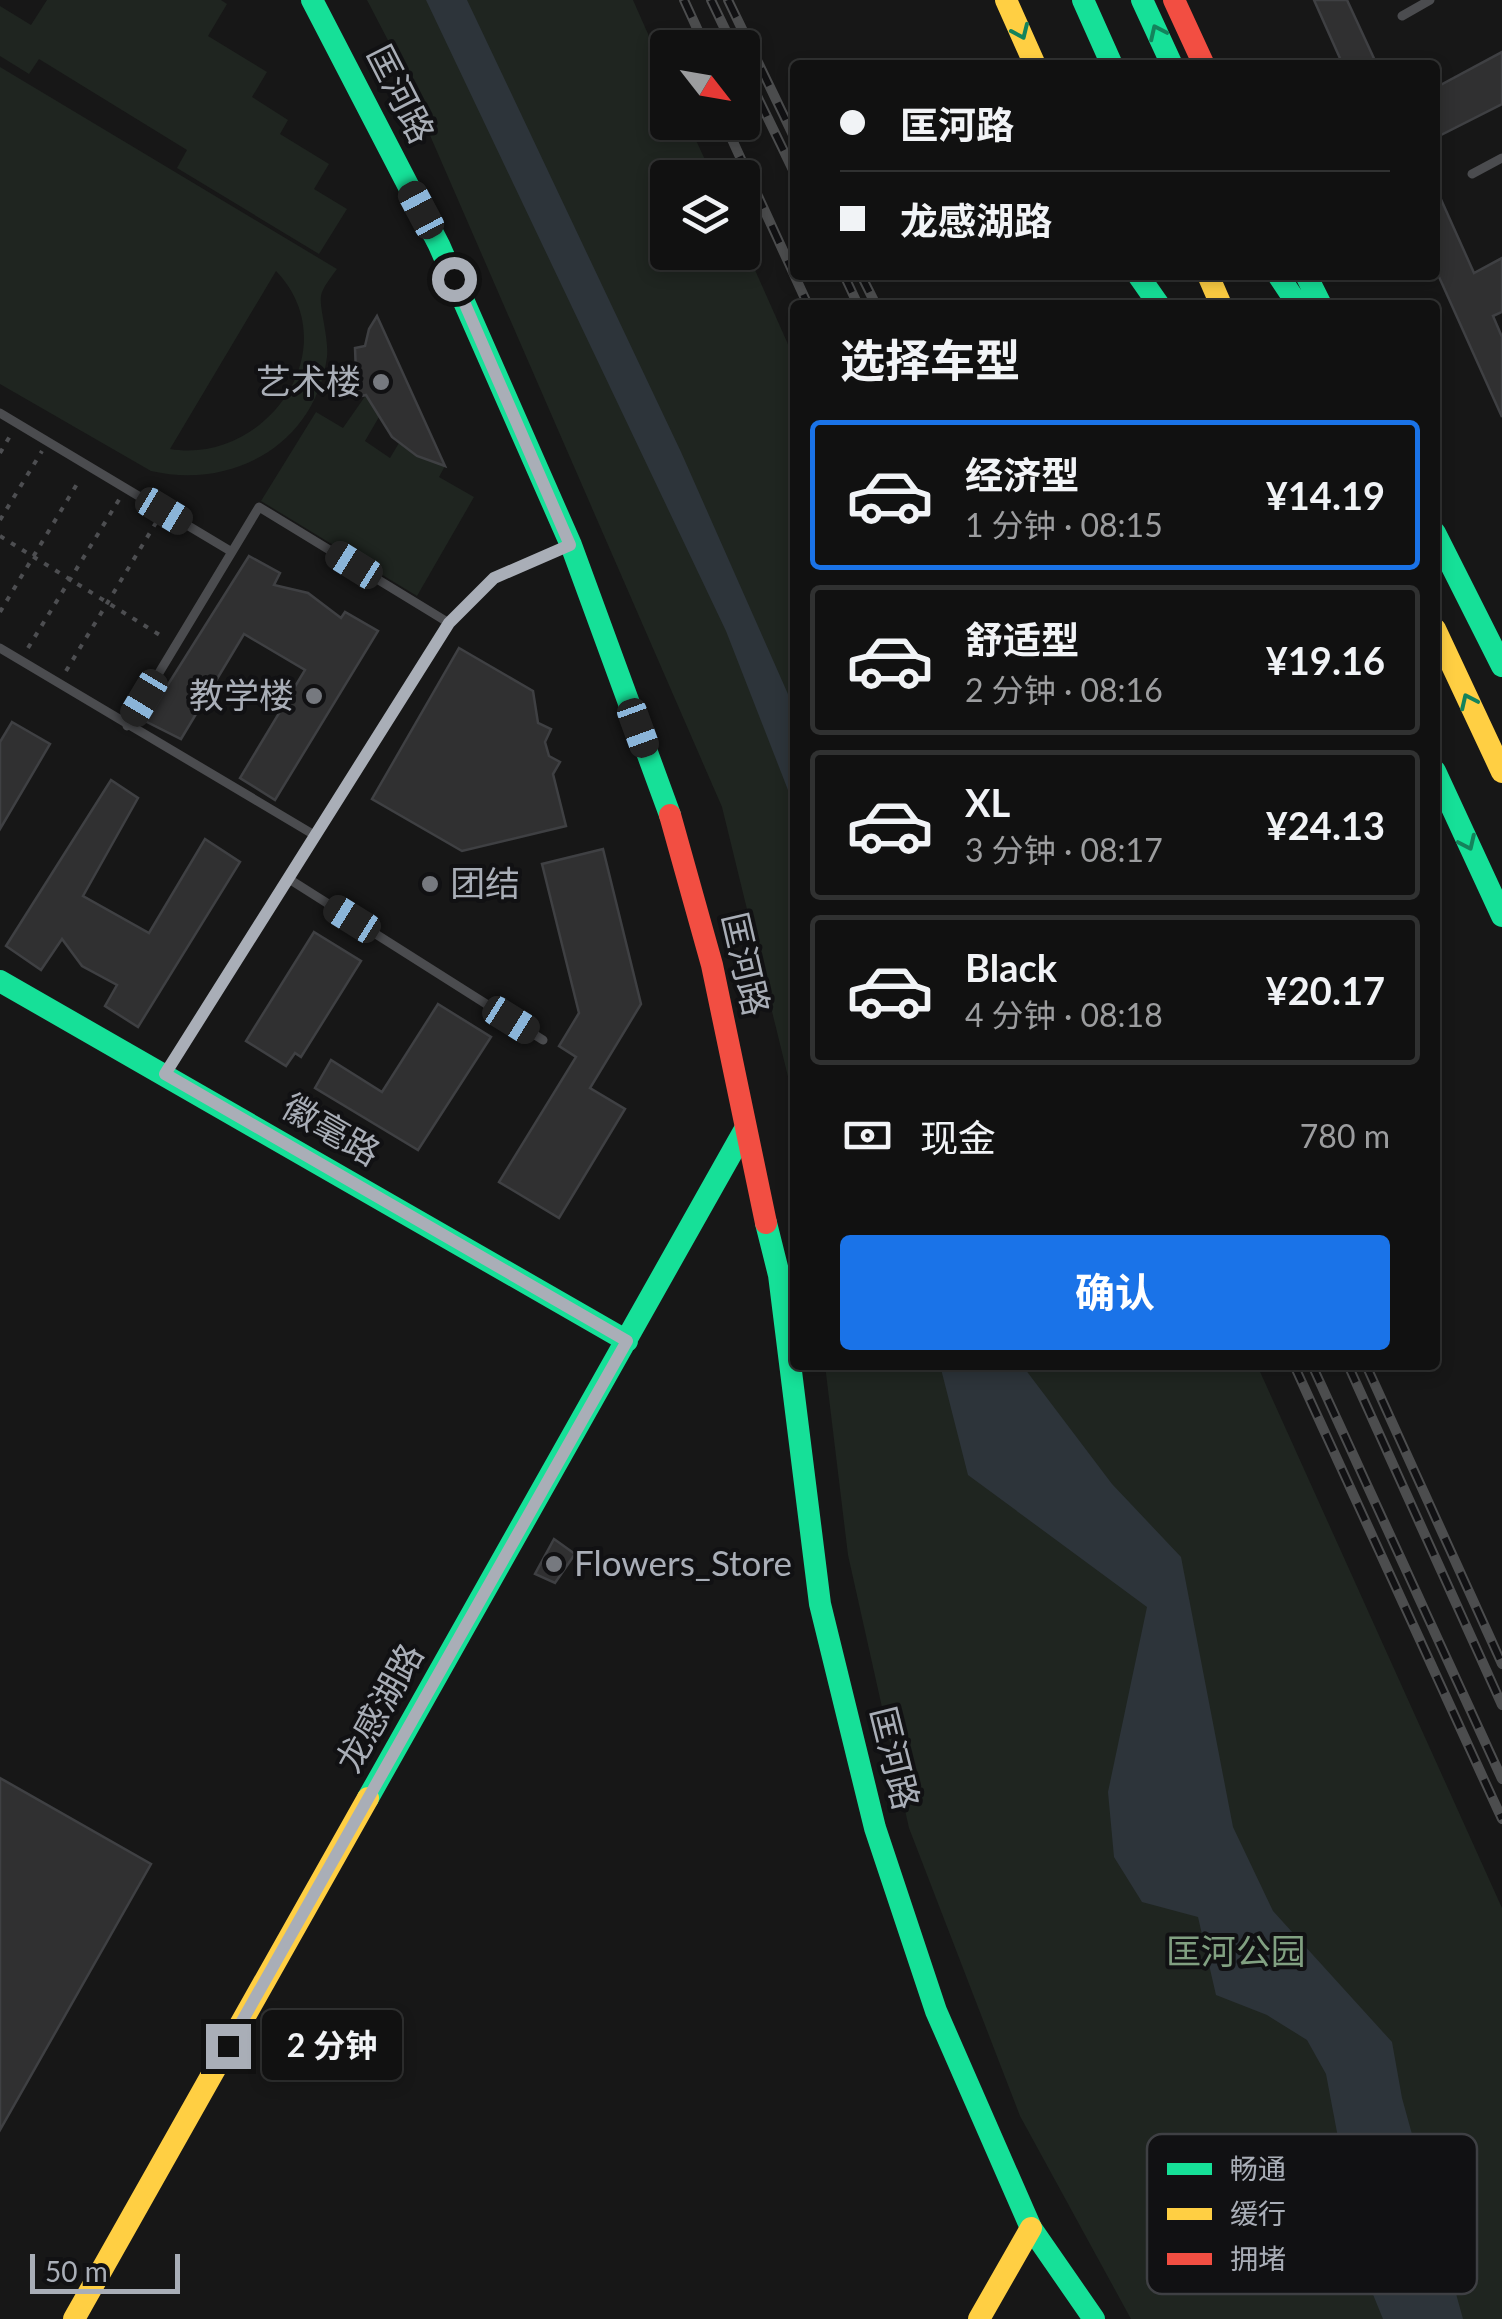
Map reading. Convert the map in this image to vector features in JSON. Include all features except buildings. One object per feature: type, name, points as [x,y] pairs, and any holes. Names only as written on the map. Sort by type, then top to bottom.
[{"type":"main road","name":"匡河路","points":[[312,0],[439,245],[570,545],[666,801],[712,965],[744,1131],[779,1274],[790,1363]]},
{"type":"main road","points":[[1006,0],[1033,60]]},
{"type":"main road","points":[[1083,0],[1110,60]]},
{"type":"main road","points":[[1142,0],[1170,60]]},
{"type":"main road","points":[[1174,0],[1202,60]]},
{"type":"main road","points":[[1440,542],[1502,666]]},
{"type":"main road","points":[[1440,640],[1502,772]]},
{"type":"main road","points":[[1440,782],[1502,916]]},
{"type":"main road","name":"徽毫路","points":[[0,981],[627,1341]]},
{"type":"main road","name":"龙感湖路","points":[[74,2319],[744,1131]]},
{"type":"main road","name":"匡河路","points":[[791,1370],[820,1604],[875,1828],[936,2011],[1031,2228],[1094,2319]]},
{"type":"main road","points":[[979,2319],[1031,2228]]},
{"type":"lane","points":[[1402,16],[1430,0]]},
{"type":"lane","points":[[1472,174],[1502,158]]},
{"type":"lane","points":[[0,413],[232,552]]},
{"type":"lane","points":[[127,726],[259,506],[449,623]]},
{"type":"lane","points":[[165,1074],[449,623],[494,578],[570,545]]},
{"type":"lane","points":[[0,648],[316,836]]},
{"type":"lane","points":[[289,879],[543,1040]]},
{"type":"path","points":[[0,453],[18,424]]},
{"type":"path","points":[[0,520],[48,442]]},
{"type":"path","points":[[0,612],[88,466]]},
{"type":"path","points":[[21,661],[126,488]]},
{"type":"path","points":[[59,684],[164,511]]},
{"type":"path","points":[[0,536],[176,644]]},
{"type":"green space","points":[[47,0],[221,0],[227,4],[208,36],[267,72],[252,97],[288,120],[280,134],[329,164],[314,189],[347,209],[319,254],[177,168],[187,150],[39,59],[29,74],[0,56],[0,6],[31,25]]},
{"type":"green space","points":[[367,0],[633,0],[650,38],[650,140],[696,140],[705,160],[650,160],[650,270],[755,270],[790,349],[790,1085],[722,807],[392,48]]},
{"type":"green space","points":[[0,67],[337,269],[321,296],[327,357],[319,388],[306,414],[288,436],[265,454],[240,466],[182,475],[151,471],[0,384]],"holes":[[[276,271],[296,301],[304,333],[300,365],[287,394],[265,420],[238,439],[205,449],[170,449]]]},
{"type":"green space","points":[[366,395],[379,417],[365,441],[390,458],[399,443],[417,456],[445,466],[439,477],[474,497],[417,596],[261,501],[316,412],[343,428]]},
{"type":"green space","name":"匡河公园","points":[[826,1370],[1259,1370],[1502,1908],[1502,2319],[1131,2319],[1020,2116],[909,1828],[848,1555]]},
{"type":"shaded area","points":[[426,0],[467,0],[681,452],[790,699],[790,795],[726,631]]},
{"type":"shaded area","points":[[941,1370],[1026,1370],[1112,1484],[1181,1557],[1233,1827],[1273,1911],[1392,2042],[1412,2134],[1337,2134],[1326,2074],[1307,2040],[1267,2015],[1216,1995],[1198,1917],[1142,1902],[1114,1857],[1108,1792],[1147,1607],[968,1475]]},
{"type":"shaded area","points":[[1373,2294],[1456,2294],[1463,2319],[1383,2319]]},
{"type":"railway","points":[[684,0],[698,30]]},
{"type":"railway","points":[[711,0],[725,30]]},
{"type":"railway","points":[[728,0],[790,129]]},
{"type":"railway","points":[[760,102],[790,164]]},
{"type":"railway","points":[[732,140],[790,266]]},
{"type":"railway","points":[[797,280],[806,300]]},
{"type":"railway","points":[[846,280],[856,300]]},
{"type":"railway","points":[[864,280],[874,300]]},
{"type":"railway","points":[[1296,1370],[1502,1819]]},
{"type":"railway","points":[[1314,1370],[1502,1779]]},
{"type":"railway","points":[[1350,1370],[1502,1705]]},
{"type":"railway","points":[[1368,1370],[1502,1664]]},
{"type":"traffic: fast","points":[[312,0],[439,245],[571,545],[670,815]]},
{"type":"traffic: fast","points":[[1083,0],[1110,60]]},
{"type":"traffic: fast","points":[[1142,0],[1170,60]]},
{"type":"traffic: fast","points":[[1142,280],[1156,300]]},
{"type":"traffic: fast","points":[[1281,280],[1295,300]]},
{"type":"traffic: fast","points":[[1308,280],[1318,300]]},
{"type":"traffic: fast","points":[[1440,543],[1502,666]]},
{"type":"traffic: fast","points":[[1440,782],[1502,916]]},
{"type":"traffic: fast","points":[[0,981],[627,1341]]},
{"type":"traffic: fast","points":[[368,1798],[744,1131]]},
{"type":"traffic: fast","points":[[766,1223],[779,1275],[790,1363]]},
{"type":"traffic: fast","points":[[791,1370],[820,1604],[875,1828],[936,2011],[1031,2228],[1094,2319]]},
{"type":"traffic: slow","points":[[1006,0],[1033,60]]},
{"type":"traffic: slow","points":[[1210,280],[1219,300]]},
{"type":"traffic: slow","points":[[1440,640],[1502,772]]},
{"type":"traffic: slow","points":[[74,2319],[368,1798]]},
{"type":"traffic: slow","points":[[979,2319],[1031,2228]]},
{"type":"traffic: jam","points":[[1174,0],[1202,60]]},
{"type":"traffic: jam","points":[[670,815],[712,965],[766,1223]]},
{"type":"place","name":"艺术楼","points":[[381,382]]},
{"type":"place","name":"教学楼","points":[[314,696]]},
{"type":"place","name":"团结","points":[[430,884]]},
{"type":"place","name":"Flowers_Store","points":[[554,1564]]},
{"type":"route","points":[[228,2046],[627,1341],[165,1074],[449,623],[494,578],[570,545],[454,279]]}]
